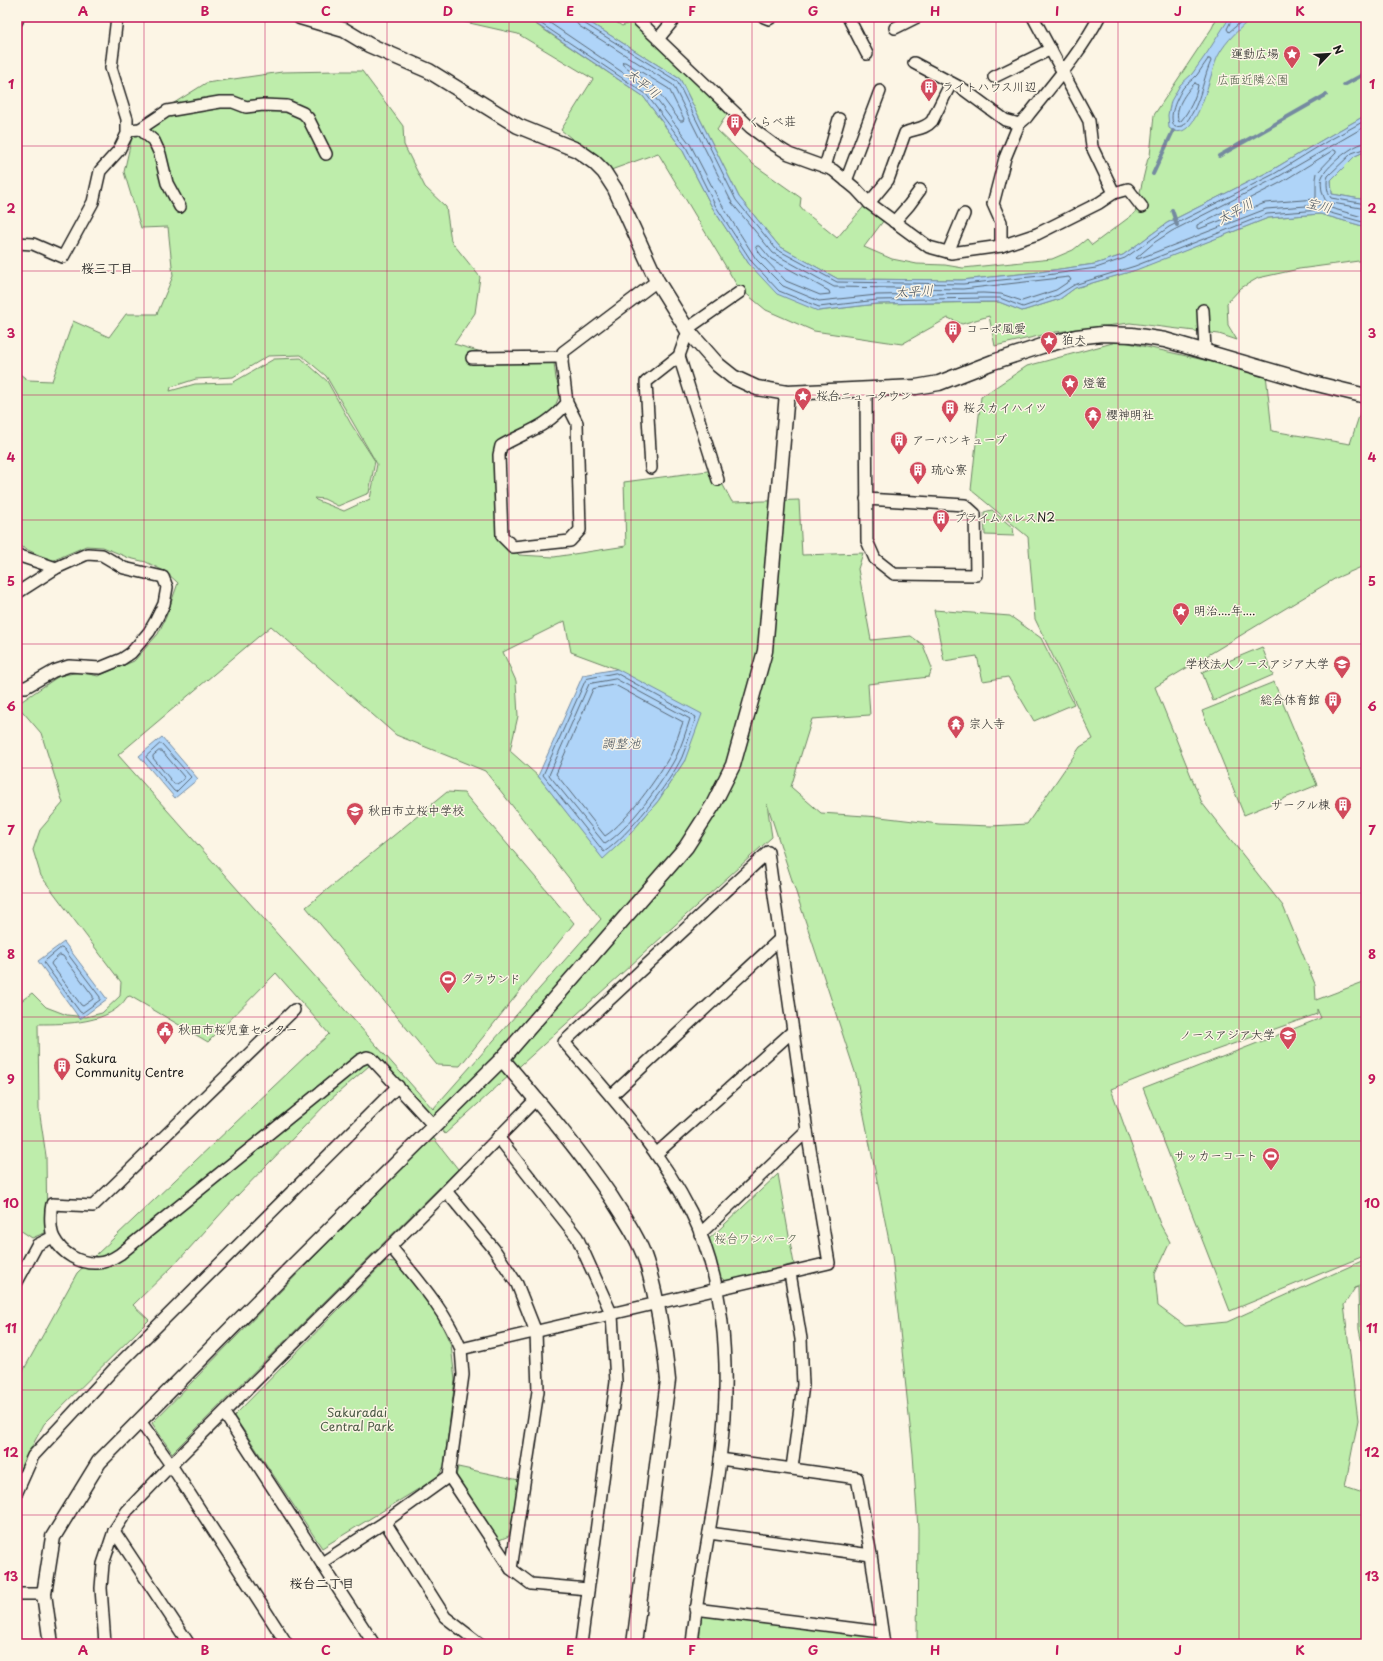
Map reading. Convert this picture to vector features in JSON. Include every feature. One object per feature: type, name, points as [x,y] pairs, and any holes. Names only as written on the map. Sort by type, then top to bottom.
[{"type":"street","points":[[17,21],[18,17]]},
{"type":"street","points":[[17,243],[33,244],[63,257],[93,202],[100,171],[119,150],[128,130],[127,119],[111,68],[117,17]]},
{"type":"street","points":[[300,17],[344,30],[369,45],[428,71],[518,126],[577,150],[594,162],[604,172],[614,189],[657,281],[688,330],[718,365],[733,377],[757,388],[787,393],[916,387],[939,383],[1042,346],[1076,337],[1102,334],[1132,335],[1165,340],[1205,350],[1313,383],[1366,396]]},
{"type":"street","points":[[635,17],[750,127],[773,144],[790,154],[833,170],[869,203],[929,247],[952,253],[1001,246],[1037,234],[1114,193],[1128,189],[1142,207]]},
{"type":"street","points":[[658,39],[676,17]]},
{"type":"street","points":[[764,17],[769,19],[772,17]]},
{"type":"street","points":[[848,17],[867,54]]},
{"type":"street","points":[[895,28],[916,17]]},
{"type":"street","points":[[1033,17],[1089,121],[1092,147],[1114,193]]},
{"type":"street","points":[[1001,246],[1000,222],[993,204],[1005,158],[1019,124],[1026,118],[1063,71],[1091,32],[1099,17]]},
{"type":"street","points":[[994,77],[1051,49]]},
{"type":"street","points":[[914,63],[963,89],[1005,120],[1019,124]]},
{"type":"street","points":[[869,203],[888,180],[905,133],[928,126],[951,83]]},
{"type":"street","points":[[846,181],[880,91]]},
{"type":"street","points":[[128,130],[140,129],[167,111],[195,106],[233,102],[246,107],[263,105],[287,106],[303,113],[308,118],[326,154]]},
{"type":"street","points":[[825,167],[839,119]]},
{"type":"street","points":[[140,129],[154,141],[160,154],[167,183],[180,207]]},
{"type":"street","points":[[894,222],[920,190]]},
{"type":"street","points":[[948,252],[964,214]]},
{"type":"street","points":[[567,403],[545,424],[501,446],[499,455],[502,536],[513,546],[570,541],[580,530],[577,422],[567,403],[563,357],[564,352],[657,281]]},
{"type":"street","points":[[651,468],[646,382],[679,356],[688,330],[740,292]]},
{"type":"street","points":[[1203,310],[1205,350]]},
{"type":"street","points":[[679,356],[718,480]]},
{"type":"street","points":[[472,358],[563,357]]},
{"type":"street","points":[[866,390],[866,499],[866,541],[875,558],[894,574],[976,575],[975,514],[965,505],[866,499]]},
{"type":"street","points":[[51,1644],[44,1594],[53,1537],[99,1462],[502,1059],[686,847],[713,805],[733,765],[765,651],[787,393]]},
{"type":"street","points":[[17,554],[56,568]]},
{"type":"street","points":[[17,593],[56,568],[88,554],[102,554],[124,568],[163,577],[167,587],[164,604],[149,632],[130,653],[122,659],[100,668],[69,666],[54,671],[26,687],[17,687]]},
{"type":"street","points":[[461,1350],[657,1303],[717,1289],[790,1273],[829,1263],[807,1131],[768,852],[564,1042],[611,1096],[656,1154],[690,1212],[700,1234],[717,1289],[723,1342],[725,1391],[720,1459],[709,1533],[695,1609],[692,1644]]},
{"type":"street","points":[[611,1096],[781,938]]},
{"type":"street","points":[[294,1010],[93,1206],[52,1204],[51,1212],[53,1237],[61,1248],[75,1260],[98,1263],[110,1260],[120,1254],[360,1060],[367,1057],[371,1058],[434,1126]]},
{"type":"street","points":[[656,1154],[793,1031]]},
{"type":"street","points":[[502,1059],[560,1127],[593,1171],[625,1220],[645,1260],[657,1303],[664,1339],[668,1380],[634,1644]]},
{"type":"street","points":[[17,1492],[33,1456],[112,1371],[398,1086]]},
{"type":"street","points":[[105,1644],[101,1588],[103,1564],[114,1531],[127,1511],[171,1465],[446,1192],[536,1099]]},
{"type":"street","points":[[700,1234],[807,1131]]},
{"type":"street","points":[[498,1137],[577,1236],[612,1315],[616,1382],[581,1644]]},
{"type":"street","points":[[446,1192],[494,1249],[517,1284],[536,1332],[538,1391],[511,1569]]},
{"type":"street","points":[[17,1282],[37,1245],[53,1237]]},
{"type":"street","points":[[391,1247],[439,1307],[456,1337],[461,1350],[463,1375],[449,1476],[511,1569],[532,1584],[588,1589]]},
{"type":"street","points":[[790,1273],[801,1339],[803,1385],[792,1468]]},
{"type":"street","points":[[224,1413],[374,1644]]},
{"type":"street","points":[[140,1421],[171,1465],[287,1644]]},
{"type":"street","points":[[720,1459],[857,1478],[871,1555],[881,1632],[884,1644]]},
{"type":"street","points":[[322,1563],[385,1522],[449,1476]]},
{"type":"street","points":[[385,1522],[445,1617],[480,1644]]},
{"type":"street","points":[[114,1531],[188,1644]]},
{"type":"street","points":[[709,1533],[871,1555]]},
{"type":"street","points":[[17,1594],[44,1594]]},
{"type":"street","points":[[695,1609],[881,1632]]},
{"type":"green space","points":[[443,17],[520,17],[531,21],[643,96],[682,149],[712,207],[749,264],[818,311],[877,304],[999,302],[1022,311],[1060,299],[1075,288],[1132,271],[1268,218],[1320,214],[1366,227],[1366,260],[1299,269],[1258,278],[1241,288],[1227,303],[1228,325],[1237,340],[1219,334],[1130,323],[1056,332],[995,346],[989,316],[962,324],[948,318],[902,344],[814,331],[766,310],[738,287],[658,153],[611,170],[561,130],[593,79],[518,34]]},
{"type":"green space","name":"広面近隣公園","points":[[581,17],[609,17],[622,26],[629,23],[636,24],[729,111],[717,130],[753,164],[801,198],[800,206],[806,213],[837,238],[866,204],[884,220],[864,247],[892,259],[917,264],[945,265],[963,268],[1052,259],[1073,250],[1087,239],[1092,245],[1135,213],[1148,158],[1150,156],[1154,115],[1212,28],[1217,17],[1366,17],[1366,115],[1272,170],[1167,223],[1123,255],[1095,264],[1039,272],[962,280],[838,279],[779,246],[739,197],[680,79]]},
{"type":"green space","points":[[362,71],[403,126],[404,145],[425,187],[446,207],[451,241],[480,277],[475,313],[454,344],[492,355],[553,355],[556,379],[561,392],[551,416],[494,448],[496,531],[519,555],[554,557],[626,546],[624,482],[715,470],[732,502],[799,500],[802,555],[863,553],[858,569],[871,640],[911,636],[923,645],[932,668],[929,677],[868,684],[870,715],[812,719],[791,787],[821,813],[880,817],[939,824],[991,826],[1027,824],[1080,747],[1093,739],[1035,619],[1028,537],[971,490],[981,397],[1027,366],[1120,341],[1266,374],[1272,431],[1350,444],[1361,410],[1366,411],[1366,565],[1336,578],[1155,687],[1202,803],[1283,906],[1315,984],[1316,1000],[1366,981],[1366,1255],[1230,1311],[1143,1088],[1321,1018],[1317,1009],[1317,1014],[1111,1089],[1160,1224],[1170,1242],[1155,1274],[1158,1306],[1185,1326],[1227,1322],[1366,1259],[1366,1282],[1358,1286],[1366,1284],[1366,1364],[1359,1329],[1358,1287],[1355,1288],[1344,1305],[1358,1420],[1345,1487],[1366,1494],[1366,1644],[917,1644],[918,1529],[913,1454],[892,1256],[856,1075],[767,804],[772,837],[445,1134],[378,1058],[330,1100],[236,1197],[177,1262],[133,1305],[149,1320],[44,1424],[17,1474],[17,1382],[77,1273],[329,1034],[276,973],[208,1042],[130,996],[110,1013],[87,1021],[61,1024],[38,1024],[39,1109],[46,1156],[47,1232],[32,1238],[17,1228],[17,1004],[32,993],[46,1007],[67,1015],[86,1017],[102,1013],[120,996],[121,982],[41,876],[33,850],[40,830],[63,803],[41,733],[17,705],[17,695],[22,701],[59,676],[79,672],[98,676],[134,661],[158,634],[166,617],[178,583],[166,572],[146,562],[129,558],[103,547],[86,546],[52,561],[17,545],[17,455],[20,434],[17,433],[17,372],[28,380],[52,381],[73,321],[109,337],[126,314],[157,314],[173,276],[168,227],[141,228],[124,172],[134,128],[206,83],[282,72]],"holes":[[[301,355],[326,376],[377,464],[370,499],[344,511],[314,498],[324,499],[338,506],[369,493],[375,461],[351,424],[327,381],[301,358],[274,359],[232,383],[195,384],[170,391],[171,387],[196,379],[233,377],[268,356]],[[565,621],[571,652],[617,669],[685,760],[658,801],[629,835],[603,858],[538,776],[510,751],[518,716],[516,681],[503,652]],[[271,626],[396,735],[485,771],[601,919],[433,1109],[118,755]]]},
{"type":"green space","points":[[1366,151],[1366,200],[1332,194],[1331,179],[1355,156]]},
{"type":"green space","points":[[992,510],[1013,528],[1014,536],[985,535],[984,512]]},
{"type":"green space","points":[[934,610],[1010,616],[1041,638],[1074,704],[1034,721],[1008,677],[983,681],[977,656],[944,661]]},
{"type":"green space","points":[[1262,647],[1273,675],[1213,701],[1202,672]]},
{"type":"green space","points":[[1274,682],[1317,785],[1244,815],[1202,711]]},
{"type":"green space","name":"グラウンド","points":[[447,792],[464,793],[574,923],[460,1066],[437,1065],[306,907]]},
{"type":"green space","points":[[432,1136],[458,1169],[172,1453],[152,1423]]},
{"type":"green space","name":"桜台ワンパーク","points":[[778,1174],[794,1264],[726,1281],[718,1276],[707,1241]]},
{"type":"green space","name":"Sakuradai Central Park","points":[[386,1261],[395,1262],[434,1309],[451,1345],[455,1380],[444,1466],[438,1477],[322,1548],[234,1416]]},
{"type":"green space","points":[[458,1467],[519,1480],[509,1536],[497,1541],[456,1476]]},
{"type":"green space","points":[[701,1614],[876,1636],[878,1644],[697,1644]]},
{"type":"water","points":[[520,17],[581,17],[680,79],[739,197],[779,246],[838,279],[962,280],[1039,272],[1095,264],[1123,255],[1167,223],[1272,170],[1366,115],[1366,151],[1355,156],[1331,180],[1332,194],[1366,200],[1366,227],[1320,214],[1268,218],[1136,270],[1075,288],[1060,299],[1022,311],[999,302],[983,302],[877,304],[818,311],[777,294],[749,264],[712,207],[682,149],[643,96],[532,21]]},
{"type":"water","points":[[1230,17],[1252,17],[1238,30],[1221,50],[1201,106],[1195,118],[1187,128],[1179,132],[1169,128],[1168,115],[1171,101],[1180,85],[1192,74],[1207,53]]},
{"type":"water","name":"調整池","points":[[617,669],[702,714],[685,760],[658,801],[629,835],[603,859],[538,776],[583,675]]},
{"type":"water","points":[[162,737],[198,779],[175,798],[139,756]]},
{"type":"water","points":[[64,942],[107,999],[80,1019],[38,961]]},
{"type":"waterway","points":[[1344,85],[1366,73]]},
{"type":"waterway","points":[[1219,156],[1326,95]]},
{"type":"waterway","points":[[1153,174],[1173,131]]},
{"type":"waterway","points":[[1172,210],[1177,225]]},
{"type":"place","name":"運動広場","points":[[1292,69]]},
{"type":"place","name":"ライトハウス川辺","points":[[929,102]]},
{"type":"place","name":"くらべ荘","points":[[735,137]]},
{"type":"place","name":"コーポ風愛","points":[[953,344]]},
{"type":"place","name":"狛犬","points":[[1049,355]]},
{"type":"place","name":"燈篭","points":[[1070,398]]},
{"type":"place","name":"桜台ニュータウン","points":[[803,411]]},
{"type":"place","name":"桜スカイハイツ","points":[[950,423]]},
{"type":"place","name":"櫻神明社","points":[[1093,430]]},
{"type":"place","name":"アーバンキューブ","points":[[899,455]]},
{"type":"place","name":"琉心寮","points":[[918,485]]},
{"type":"place","name":"プライムパレスN2","points":[[941,533]]},
{"type":"place","name":"明治....年....","points":[[1181,626]]},
{"type":"place","name":"学校法人ノースアジア大学","points":[[1342,679]]},
{"type":"place","name":"総合体育館","points":[[1333,715]]},
{"type":"place","name":"宗入寺","points":[[956,739]]},
{"type":"place","name":"サークル棟","points":[[1343,820]]},
{"type":"place","name":"秋田市立桜中学校","points":[[355,826]]},
{"type":"place","name":"グラウンド","points":[[448,994]]},
{"type":"place","name":"秋田市桜児童センター","points":[[165,1045]]},
{"type":"place","name":"ノースアジア大学","points":[[1288,1050]]},
{"type":"place","name":"Sakura Community Centre","points":[[62,1081]]},
{"type":"place","name":"サッカーコート","points":[[1271,1171]]},
{"type":"district","name":"桜三丁目","points":[[107,268]]},
{"type":"district","name":"桜台二丁目","points":[[322,1583]]},
{"type":"water label","name":"太平川","points":[[643,83]]},
{"type":"water label","name":"宝川","points":[[1319,205]]},
{"type":"water label","name":"太平川","points":[[1235,211]]},
{"type":"water label","name":"太平川","points":[[914,291]]}]
